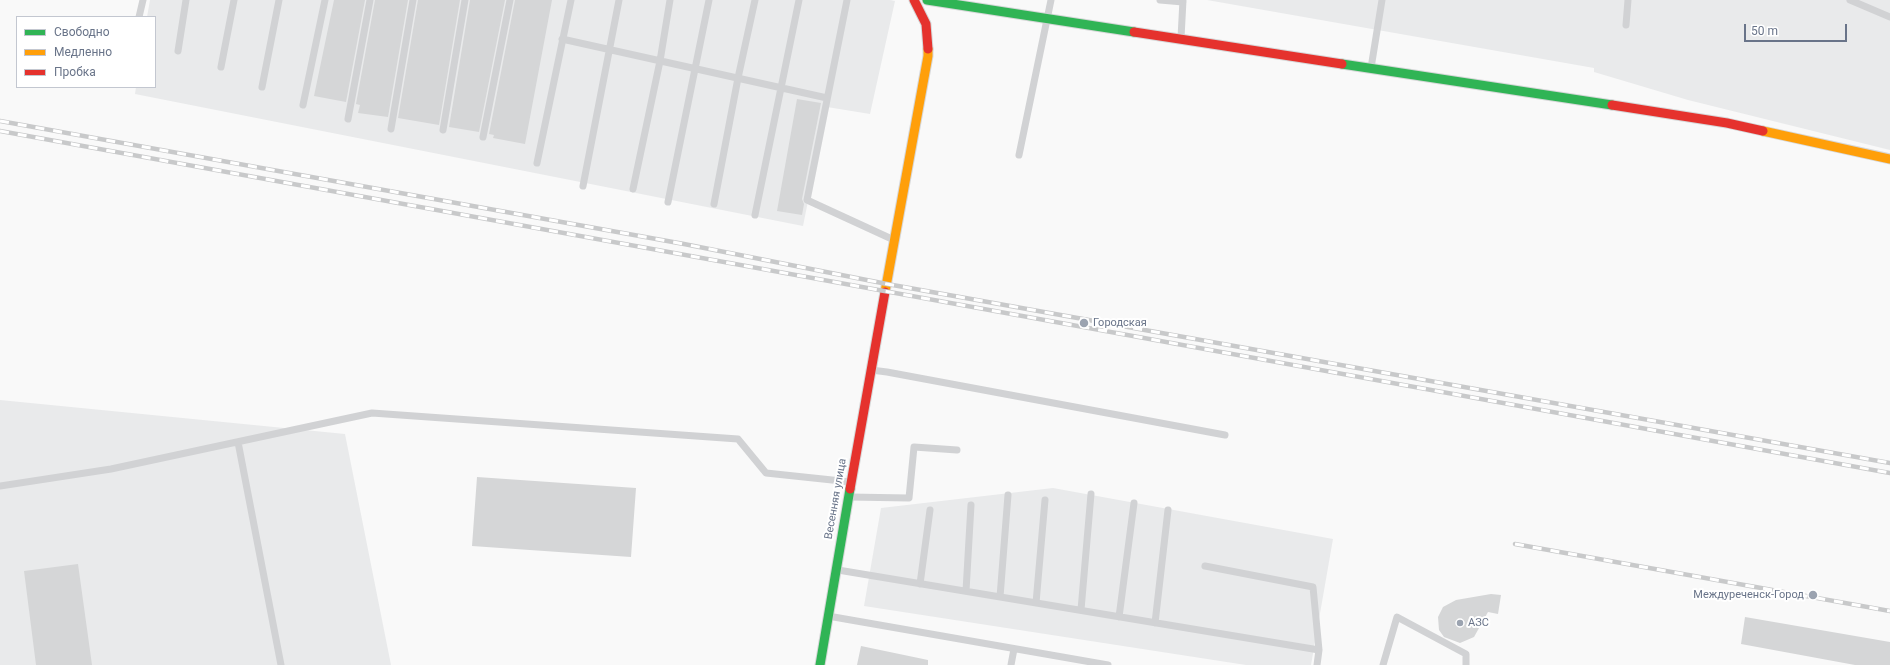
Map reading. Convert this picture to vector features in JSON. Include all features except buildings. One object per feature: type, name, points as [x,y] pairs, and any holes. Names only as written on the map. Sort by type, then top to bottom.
[{"type":"street","name":"Весенняя улица","points":[[820,665],[870,370],[928,56],[926,24],[914,0]]},
{"type":"street","points":[[927,0],[1727,123],[1890,159]]},
{"type":"lane","points":[[139,16],[142,0]]},
{"type":"lane","points":[[178,51],[186,0]]},
{"type":"lane","points":[[221,67],[234,0]]},
{"type":"lane","points":[[262,87],[279,0]]},
{"type":"lane","points":[[303,105],[325,0]]},
{"type":"lane","points":[[348,119],[370,0]]},
{"type":"lane","points":[[391,129],[413,0]]},
{"type":"lane","points":[[442,130],[465,0]]},
{"type":"lane","points":[[483,137],[510,0]]},
{"type":"lane","points":[[537,163],[571,0]]},
{"type":"lane","points":[[583,186],[619,0]]},
{"type":"lane","points":[[633,189],[660,61],[670,0]]},
{"type":"lane","points":[[668,202],[709,0]]},
{"type":"lane","points":[[714,204],[738,78],[755,0]]},
{"type":"lane","points":[[755,215],[799,0]]},
{"type":"lane","points":[[847,0],[807,200],[894,240]]},
{"type":"lane","points":[[1019,155],[1046,18],[1051,0]]},
{"type":"lane","points":[[1160,0],[1183,1],[1181,38]]},
{"type":"lane","points":[[1371,68],[1382,0]]},
{"type":"lane","points":[[1626,25],[1628,0]]},
{"type":"lane","points":[[1850,0],[1890,17]]},
{"type":"lane","points":[[562,39],[827,98]]},
{"type":"lane","points":[[870,370],[895,373],[1225,435]]},
{"type":"lane","points":[[0,486],[111,469],[372,413],[738,439],[766,473],[851,482]]},
{"type":"lane","points":[[238,442],[281,665]]},
{"type":"lane","points":[[849,497],[909,498],[914,447],[957,450]]},
{"type":"lane","points":[[1081,610],[1091,494]]},
{"type":"lane","points":[[1000,597],[1008,495]]},
{"type":"lane","points":[[1036,603],[1044,500]]},
{"type":"lane","points":[[1119,617],[1134,503]]},
{"type":"lane","points":[[966,591],[971,505]]},
{"type":"lane","points":[[920,584],[930,510]]},
{"type":"lane","points":[[1155,623],[1168,510]]},
{"type":"lane","points":[[1205,566],[1313,587],[1319,650],[1316,665]]},
{"type":"lane","points":[[836,570],[1319,650]]},
{"type":"lane","points":[[828,616],[1108,665]]},
{"type":"lane","points":[[1383,665],[1397,617],[1466,654],[1466,665]]},
{"type":"lane","points":[[1011,665],[1014,649]]},
{"type":"shaded area","points":[[150,0],[895,1],[870,114],[827,107],[803,226],[135,94],[136,88],[156,88],[156,16],[147,16]]},
{"type":"shaded area","points":[[1207,0],[1890,0],[1890,150],[1688,100],[1594,72],[1594,68]]},
{"type":"shaded area","points":[[0,400],[345,434],[391,665],[0,665]]},
{"type":"shaded area","points":[[1053,488],[1333,539],[1311,665],[1246,665],[864,606],[881,508]]},
{"type":"railway","points":[[0,121],[684,244],[887,284],[1890,463]]},
{"type":"railway","points":[[0,131],[1890,473]]},
{"type":"railway","points":[[1515,544],[1890,611]]},
{"type":"traffic: fast","points":[[927,0],[1134,32]]},
{"type":"traffic: fast","points":[[1342,64],[1612,105]]},
{"type":"traffic: fast","points":[[820,665],[850,489]]},
{"type":"traffic: slow","points":[[885,292],[928,56],[928,49]]},
{"type":"traffic: slow","points":[[1763,131],[1890,159]]},
{"type":"traffic: jam","points":[[914,0],[926,24],[928,49]]},
{"type":"traffic: jam","points":[[1134,32],[1342,64]]},
{"type":"traffic: jam","points":[[1612,105],[1727,123],[1763,131]]},
{"type":"traffic: jam","points":[[850,489],[885,292]]},
{"type":"place","name":"Городская","points":[[1084,323]]},
{"type":"place","name":"Междуреченск-Город","points":[[1813,595]]},
{"type":"place","name":"АЗС","points":[[1460,623]]}]
